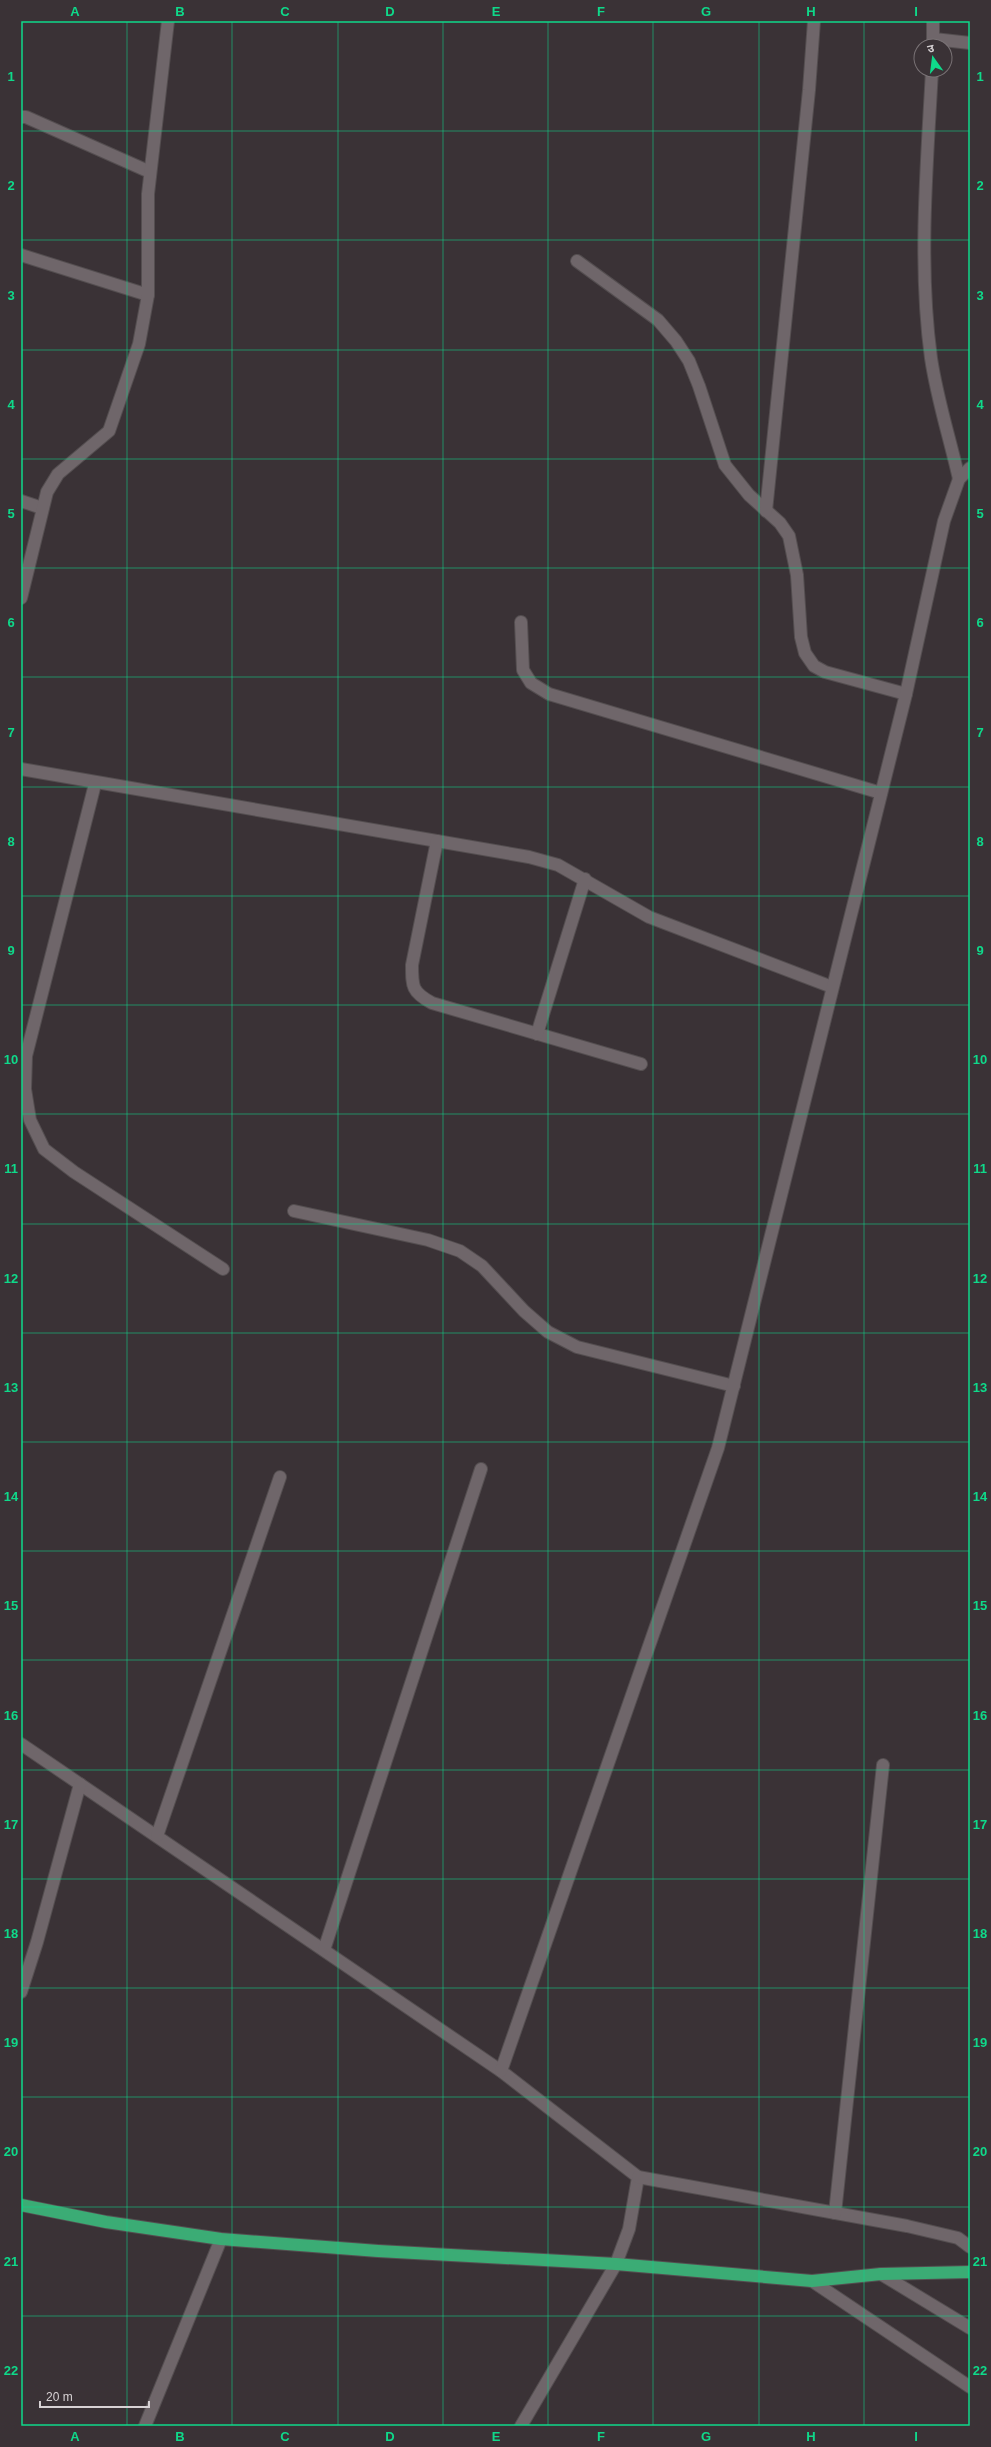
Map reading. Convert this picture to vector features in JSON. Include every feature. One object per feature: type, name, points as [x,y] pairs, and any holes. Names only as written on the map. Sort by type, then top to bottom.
[{"type":"highway","points":[[21,2205],[106,2222],[221,2239],[378,2251],[616,2264],[812,2281],[881,2274],[970,2272]]},
{"type":"street","points":[[21,598],[47,492],[58,474],[110,431],[139,344],[148,295],[147,227],[150,172],[168,21]]},
{"type":"street","points":[[766,510],[809,90],[814,21]]},
{"type":"street","points":[[934,21],[934,38]]},
{"type":"street","points":[[953,43],[970,43]]},
{"type":"street","points":[[932,78],[925,201],[925,291],[932,359],[959,479]]},
{"type":"street","points":[[21,117],[26,117],[150,172]]},
{"type":"street","points":[[21,255],[148,295]]},
{"type":"street","points":[[577,261],[658,320],[676,341],[689,361],[699,386],[725,465],[749,495],[780,523],[789,536],[793,551],[801,637],[805,653],[814,666],[825,672],[906,694]]},
{"type":"street","points":[[501,2071],[718,1448],[906,694],[944,521],[959,479],[970,468]]},
{"type":"street","points":[[21,501],[42,508]]},
{"type":"street","points":[[521,622],[523,670],[531,683],[549,694],[881,793]]},
{"type":"street","points":[[21,770],[95,784],[528,857],[558,866],[585,879],[649,917],[832,987]]},
{"type":"street","points":[[95,784],[26,1056],[25,1089],[30,1120],[44,1149],[74,1172],[223,1269]]},
{"type":"street","points":[[437,841],[412,965],[412,983],[418,995],[432,1003],[641,1064]]},
{"type":"street","points":[[537,1034],[585,879]]},
{"type":"street","points":[[294,1211],[428,1240],[460,1251],[482,1266],[524,1311],[548,1332],[577,1347],[734,1386]]},
{"type":"street","points":[[324,1950],[481,1469]]},
{"type":"street","points":[[156,1836],[280,1477]]},
{"type":"street","points":[[21,1744],[501,2071],[638,2177],[907,2226],[958,2238],[970,2247]]},
{"type":"street","points":[[835,2213],[884,1765]]},
{"type":"street","points":[[21,1992],[38,1942],[80,1784]]},
{"type":"street","points":[[521,2426],[616,2264],[629,2229],[638,2177]]},
{"type":"street","points":[[145,2426],[221,2239]]},
{"type":"street","points":[[881,2274],[970,2328]]},
{"type":"street","points":[[812,2281],[970,2387]]}]
